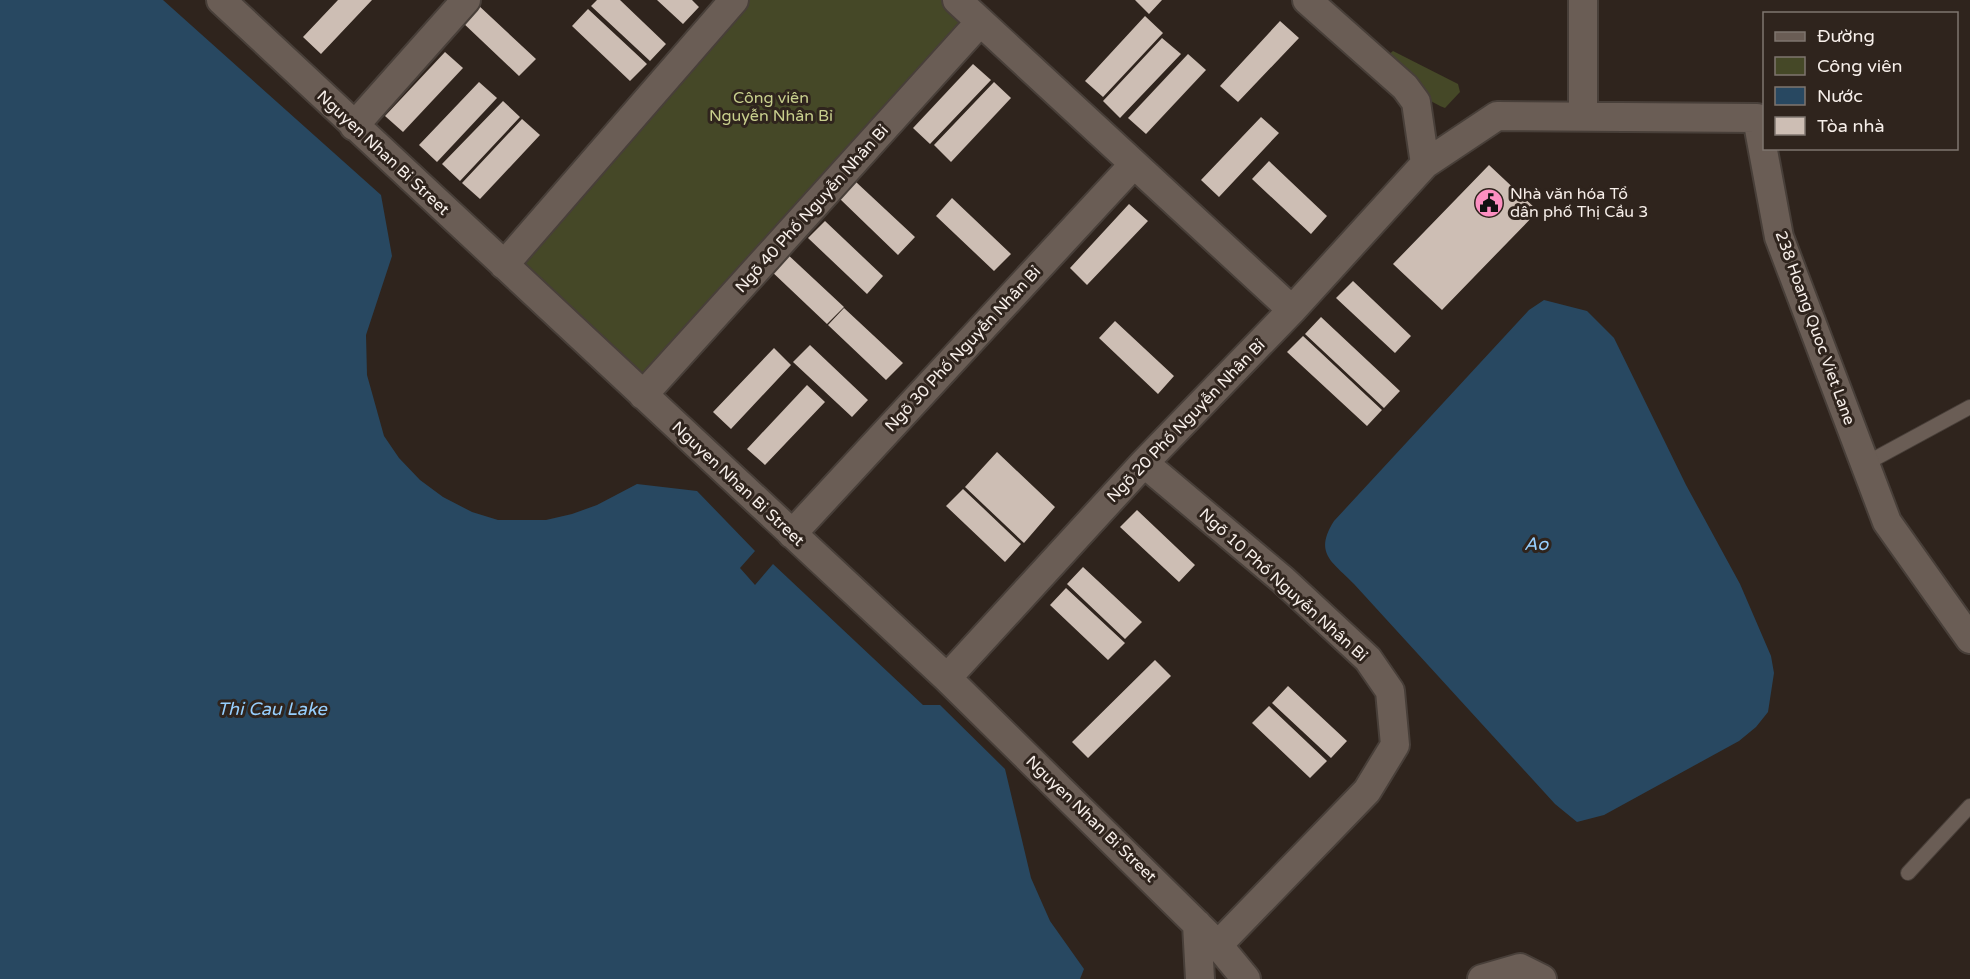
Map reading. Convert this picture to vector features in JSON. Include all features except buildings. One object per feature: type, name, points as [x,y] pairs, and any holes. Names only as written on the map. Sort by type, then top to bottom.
[{"type":"street","name":"Nguyen Nhan Bi Street","points":[[221,0],[947,678],[1218,945],[1246,979]]},
{"type":"street","points":[[354,126],[466,0]]},
{"type":"street","points":[[504,266],[734,0]]},
{"type":"street","points":[[957,0],[1292,310]]},
{"type":"street","points":[[1307,0],[1405,87],[1416,102],[1425,164]]},
{"type":"street","points":[[1583,0],[1583,116]]},
{"type":"street","name":"Ngõ 40 Phố Nguyễn Nhân Bỉ","points":[[643,395],[980,22]]},
{"type":"street","name":"238 Hoang Quoc Viet Lane","points":[[1425,164],[1497,116],[1757,118],[1779,237],[1887,522],[1970,639]]},
{"type":"street","name":"Ngõ 30 Phố Nguyễn Nhân Bỉ","points":[[792,534],[1134,164]]},
{"type":"street","name":"Ngõ 20 Phố Nguyễn Nhân Bỉ","points":[[947,678],[1144,463],[1292,310],[1425,164]]},
{"type":"street","name":"Ngõ 10 Phố Nguyễn Nhân Bỉ","points":[[1144,463],[1282,580],[1368,659],[1390,691],[1395,745],[1367,791],[1218,945]]},
{"type":"street","points":[[1197,924],[1200,979]]},
{"type":"street","points":[[1482,979],[1520,968],[1542,979]]},
{"type":"lane","points":[[1865,464],[1970,407]]},
{"type":"lane","points":[[1908,873],[1970,806]]},
{"type":"green space","name":"Công viên Nguyễn Nhân Bỉ","points":[[734,0],[955,0],[980,22],[643,395],[504,266]]},
{"type":"green space","points":[[1393,51],[1458,84],[1460,92],[1445,108],[1436,104],[1412,86],[1398,71],[1388,55]]},
{"type":"water","name":"Thi Cau Lake","points":[[0,0],[163,0],[381,195],[392,256],[366,335],[367,375],[384,436],[399,458],[420,480],[443,497],[472,512],[498,520],[546,520],[572,514],[597,505],[637,484],[697,491],[755,551],[740,568],[755,585],[773,564],[923,705],[940,705],[1005,769],[1031,878],[1050,921],[1084,969],[1080,979],[0,979]]},
{"type":"water","name":"Ao","points":[[1544,300],[1587,311],[1614,338],[1686,485],[1740,584],[1771,656],[1774,673],[1768,712],[1756,727],[1739,741],[1604,815],[1577,822],[1555,804],[1333,563],[1328,557],[1325,542],[1334,521],[1529,310]]},
{"type":"place","name":"Nhà văn hóa Tổ dân phố Thị Cầu 3","points":[[1489,203]]}]
